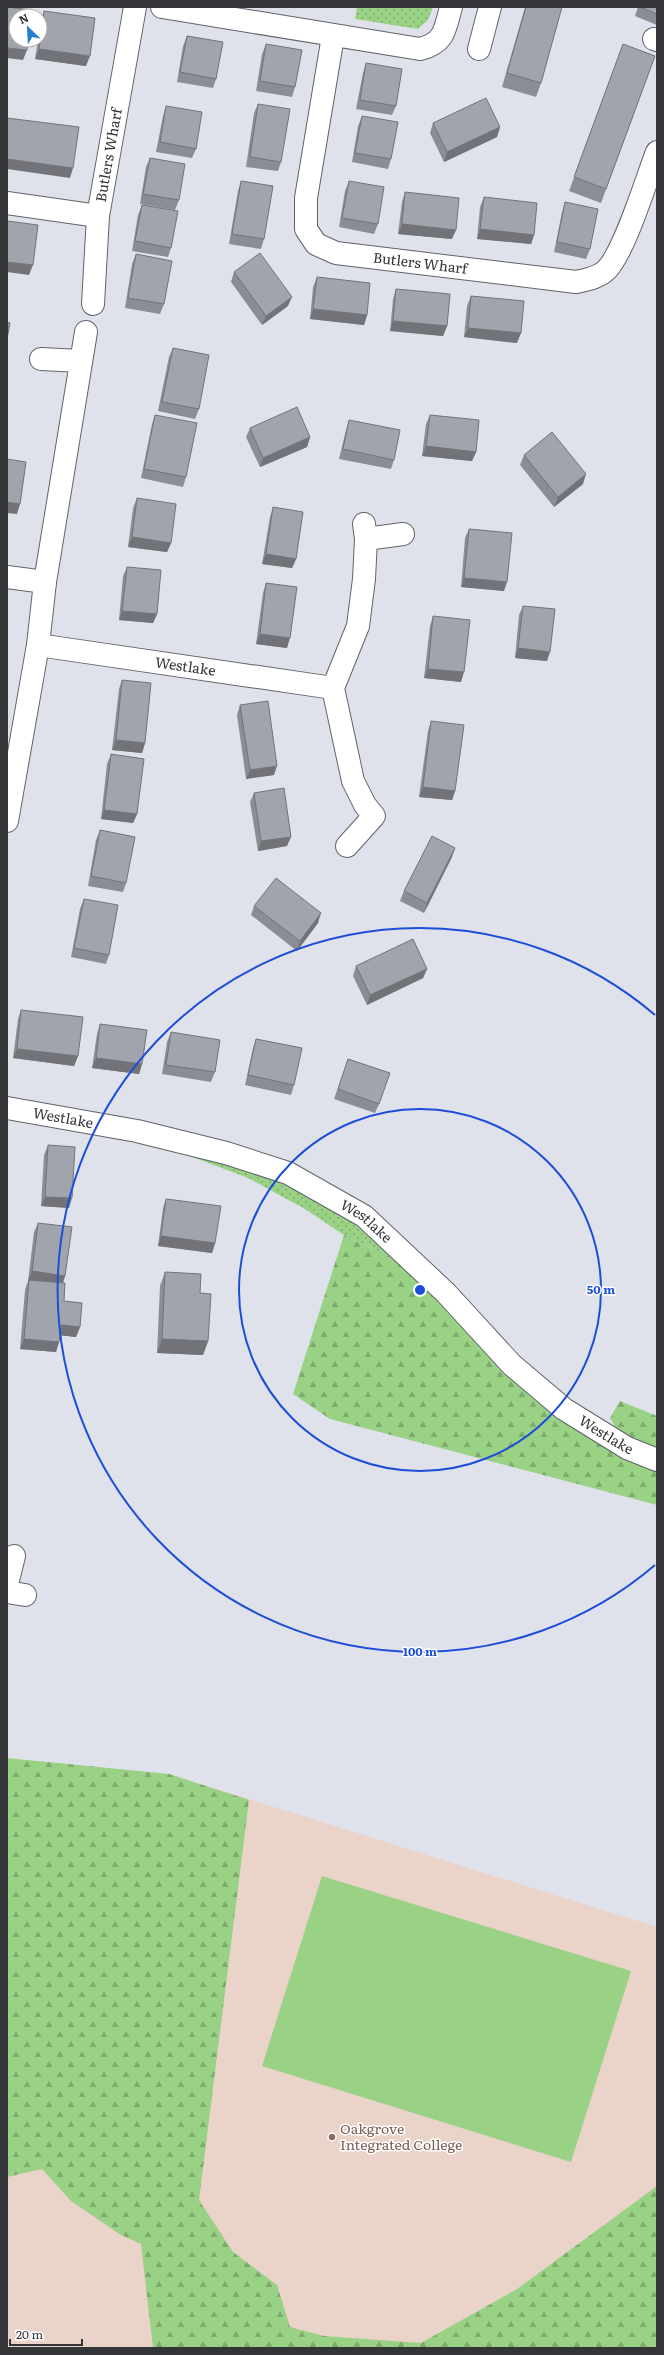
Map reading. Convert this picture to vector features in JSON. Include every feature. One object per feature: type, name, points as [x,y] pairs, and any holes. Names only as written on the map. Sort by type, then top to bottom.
[{"type":"street","name":"Butlers Wharf","points":[[93,304],[98,216],[135,7]]},
{"type":"street","points":[[162,7],[333,36],[420,48],[433,46],[443,34],[451,7]]},
{"type":"street","points":[[479,49],[486,8]]},
{"type":"street","name":"Butlers Wharf","points":[[333,36],[306,198],[306,229],[316,244],[336,253],[576,282],[591,279],[605,271],[617,257],[657,152]]},
{"type":"street","points":[[7,203],[98,216]]},
{"type":"street","points":[[7,821],[38,645],[44,582],[86,332]]},
{"type":"street","points":[[41,359],[81,361]]},
{"type":"street","points":[[347,846],[374,816],[365,805],[353,781],[333,688],[358,626],[365,531],[403,534]]},
{"type":"street","points":[[7,577],[44,582]]},
{"type":"street","name":"Westlake","points":[[38,645],[333,688]]},
{"type":"street","name":"Westlake","points":[[7,1108],[137,1131],[226,1153],[288,1173],[364,1216],[446,1293],[512,1365],[564,1409],[627,1448],[657,1460]]},
{"type":"street","points":[[7,1584],[14,1556]]},
{"type":"shaded area","name":"Oakgrove Integrated College","points":[[169,1774],[657,1927],[657,2348],[7,2348],[7,1786]]},
{"type":"green space","points":[[357,7],[433,7],[428,20],[418,29],[355,19]]},
{"type":"green space","points":[[174,1150],[210,1158],[281,1180],[342,1214],[397,1260],[344,1235],[305,1209],[248,1178]]},
{"type":"green space","points":[[344,1235],[397,1260],[478,1331],[627,1447],[610,1418],[620,1401],[657,1416],[657,1505],[330,1419],[293,1394]]},
{"type":"green space","points":[[7,1758],[169,1774],[249,1800],[199,2200],[233,2252],[277,2285],[290,2327],[324,2336],[421,2343],[517,2289],[657,2186],[657,2348],[153,2348],[141,2244],[121,2235],[71,2201],[42,2169],[7,2177]]},
{"type":"green space","points":[[322,1876],[631,1971],[571,2162],[262,2066]]},
{"type":"building","points":[[7,7],[15,8],[8,8],[8,48],[27,48],[27,50],[7,48]]},
{"type":"building","points":[[526,7],[562,7],[541,83],[507,73]]},
{"type":"building","points":[[640,7],[657,7],[657,14]]},
{"type":"building","points":[[48,12],[95,18],[90,56],[39,49],[48,48]]},
{"type":"building","points":[[187,36],[223,42],[216,79],[180,72]]},
{"type":"building","points":[[266,44],[302,50],[295,87],[260,81]]},
{"type":"building","points":[[623,44],[655,56],[606,189],[574,177]]},
{"type":"building","points":[[366,63],[402,69],[396,106],[360,100]]},
{"type":"building","points":[[486,98],[500,127],[447,152],[433,123]]},
{"type":"building","points":[[258,104],[290,109],[281,162],[250,157]]},
{"type":"building","points":[[166,106],[202,112],[196,149],[160,142]]},
{"type":"building","points":[[362,116],[398,122],[391,159],[355,153]]},
{"type":"building","points":[[7,118],[79,127],[73,168],[7,159]]},
{"type":"building","points":[[150,158],[185,164],[179,200],[143,194]]},
{"type":"building","points":[[241,181],[273,186],[264,239],[232,234]]},
{"type":"building","points":[[349,181],[384,187],[378,224],[342,218]]},
{"type":"building","points":[[405,192],[459,198],[456,230],[402,224]]},
{"type":"building","points":[[484,197],[537,203],[534,235],[480,229]]},
{"type":"building","points":[[565,202],[598,209],[590,249],[557,242]]},
{"type":"building","points":[[142,205],[178,211],[171,248],[135,241]]},
{"type":"building","points":[[7,221],[38,225],[33,265],[7,262]]},
{"type":"building","points":[[260,253],[292,297],[266,316],[234,272]]},
{"type":"building","points":[[136,254],[172,261],[164,304],[128,298]]},
{"type":"building","points":[[317,277],[370,283],[367,315],[313,309]]},
{"type":"building","points":[[396,289],[450,294],[447,326],[393,321]]},
{"type":"building","points":[[471,296],[524,301],[521,333],[468,328]]},
{"type":"building","points":[[7,322],[10,323],[7,339]]},
{"type":"building","points":[[173,348],[209,355],[199,409],[162,402]]},
{"type":"building","points":[[297,407],[310,437],[263,458],[250,428]]},
{"type":"building","points":[[155,415],[197,423],[186,477],[144,469]]},
{"type":"building","points":[[430,415],[479,420],[476,452],[426,446]]},
{"type":"building","points":[[349,420],[400,430],[394,460],[343,449]]},
{"type":"building","points":[[552,432],[586,474],[558,497],[524,455]]},
{"type":"building","points":[[7,459],[26,462],[20,504],[7,502]]},
{"type":"building","points":[[137,498],[176,504],[171,543],[132,537]]},
{"type":"building","points":[[273,507],[303,512],[296,559],[266,554]]},
{"type":"building","points":[[469,529],[512,533],[507,582],[464,578]]},
{"type":"building","points":[[127,567],[161,570],[157,614],[122,611]]},
{"type":"building","points":[[266,583],[297,587],[290,638],[260,634]]},
{"type":"building","points":[[523,606],[555,609],[550,652],[518,648]]},
{"type":"building","points":[[433,616],[470,620],[464,672],[428,669]]},
{"type":"building","points":[[122,680],[151,683],[145,743],[116,740]]},
{"type":"building","points":[[268,701],[277,766],[250,770],[240,705]]},
{"type":"building","points":[[431,721],[464,725],[455,791],[423,787]]},
{"type":"building","points":[[111,754],[144,759],[137,814],[104,810]]},
{"type":"building","points":[[284,788],[291,837],[261,841],[254,793]]},
{"type":"building","points":[[100,830],[135,837],[126,883],[91,876]]},
{"type":"building","points":[[432,836],[455,848],[427,903],[404,891]]},
{"type":"building","points":[[276,878],[321,913],[300,941],[254,906]]},
{"type":"building","points":[[84,899],[118,905],[109,955],[74,948]]},
{"type":"building","points":[[413,939],[427,969],[370,995],[356,966]]},
{"type":"building","points":[[21,1010],[83,1017],[78,1056],[17,1049]]},
{"type":"building","points":[[100,1024],[147,1030],[142,1064],[96,1058]]},
{"type":"building","points":[[171,1032],[220,1040],[215,1072],[166,1065]]},
{"type":"building","points":[[256,1039],[302,1048],[294,1085],[248,1075]]},
{"type":"building","points":[[348,1059],[390,1073],[379,1104],[338,1089]]},
{"type":"building","points":[[48,1145],[75,1147],[72,1198],[45,1197]]},
{"type":"building","points":[[166,1199],[221,1206],[215,1243],[161,1236]]},
{"type":"building","points":[[38,1223],[72,1227],[65,1276],[32,1271]]},
{"type":"building","points":[[165,1272],[201,1274],[200,1293],[211,1294],[208,1341],[162,1339]]},
{"type":"building","points":[[29,1280],[65,1283],[64,1301],[82,1303],[80,1327],[61,1325],[59,1342],[24,1339]]},
{"type":"place","name":"Oakgrove Integrated College","points":[[332,2137]]}]
